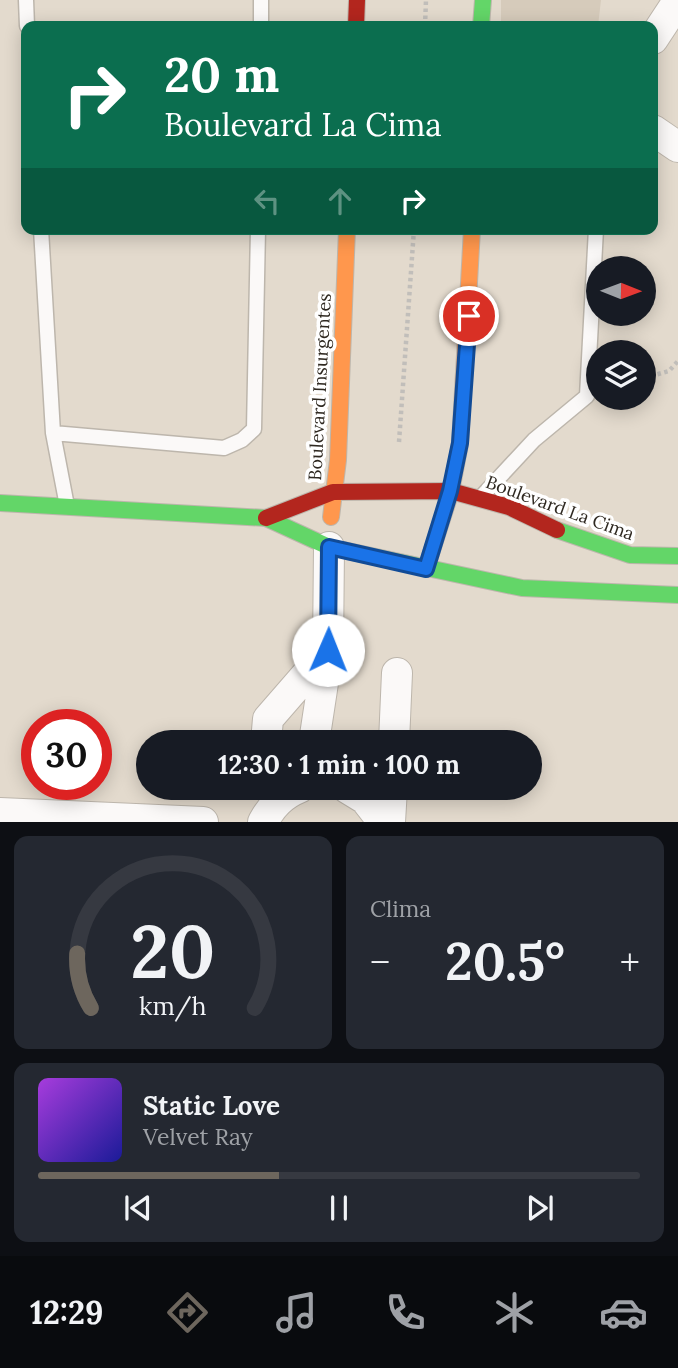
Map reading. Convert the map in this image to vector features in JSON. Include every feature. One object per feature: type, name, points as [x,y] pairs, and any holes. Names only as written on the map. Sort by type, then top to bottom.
[{"type":"street","points":[[356,21],[357,0]]},
{"type":"street","points":[[481,21],[483,0]]},
{"type":"street","points":[[658,31],[678,1]]},
{"type":"street","points":[[658,133],[678,147]]},
{"type":"street","name":"Boulevard Insurgentes","points":[[329,547],[338,460],[347,235]]},
{"type":"street","points":[[426,569],[450,491],[460,443],[472,235]]},
{"type":"street","name":"Boulevard La Cima","points":[[266,518],[333,492],[450,491],[509,507],[565,534],[630,555],[678,556]]},
{"type":"street","name":"Boulevard La Cima","points":[[0,503],[68,509],[266,518],[329,547],[522,588],[678,595]]},
{"type":"street","points":[[316,730],[328,650],[329,547]]},
{"type":"street","points":[[267,730],[268,719],[328,650]]},
{"type":"street","points":[[395,730],[397,673]]},
{"type":"street","points":[[262,822],[263,800]]},
{"type":"street","points":[[262,822],[279,800]]},
{"type":"street","points":[[366,800],[383,822]]},
{"type":"street","points":[[390,822],[391,800]]},
{"type":"street","points":[[0,813],[203,822]]},
{"type":"lane","points":[[26,0],[27,21]]},
{"type":"lane","points":[[261,0],[261,21]]},
{"type":"lane","points":[[41,235],[53,433],[68,509]]},
{"type":"lane","points":[[53,433],[224,448],[242,440],[254,429],[258,235]]},
{"type":"lane","points":[[478,499],[534,440],[587,396],[597,235]]},
{"type":"path","points":[[425,21],[426,0]]},
{"type":"path","points":[[399,442],[414,235]]},
{"type":"path","points":[[656,375],[669,371],[678,361]]},
{"type":"shaded area","points":[[501,0],[601,0],[599,21],[501,21]]},
{"type":"traffic: fast","points":[[481,21],[483,0]]},
{"type":"traffic: fast","points":[[0,503],[266,518],[329,547],[522,588],[678,595]]},
{"type":"traffic: fast","points":[[557,530],[630,555],[678,556]]},
{"type":"traffic: slow","points":[[331,517],[338,460],[347,235]]},
{"type":"traffic: slow","points":[[426,569],[451,491],[460,444],[472,235]]},
{"type":"traffic: jam","points":[[356,21],[357,0]]},
{"type":"traffic: jam","points":[[266,518],[333,492],[451,491],[509,507],[557,530]]},
{"type":"route","points":[[328,650],[329,547],[426,569],[450,491],[460,443],[469,316]]}]
